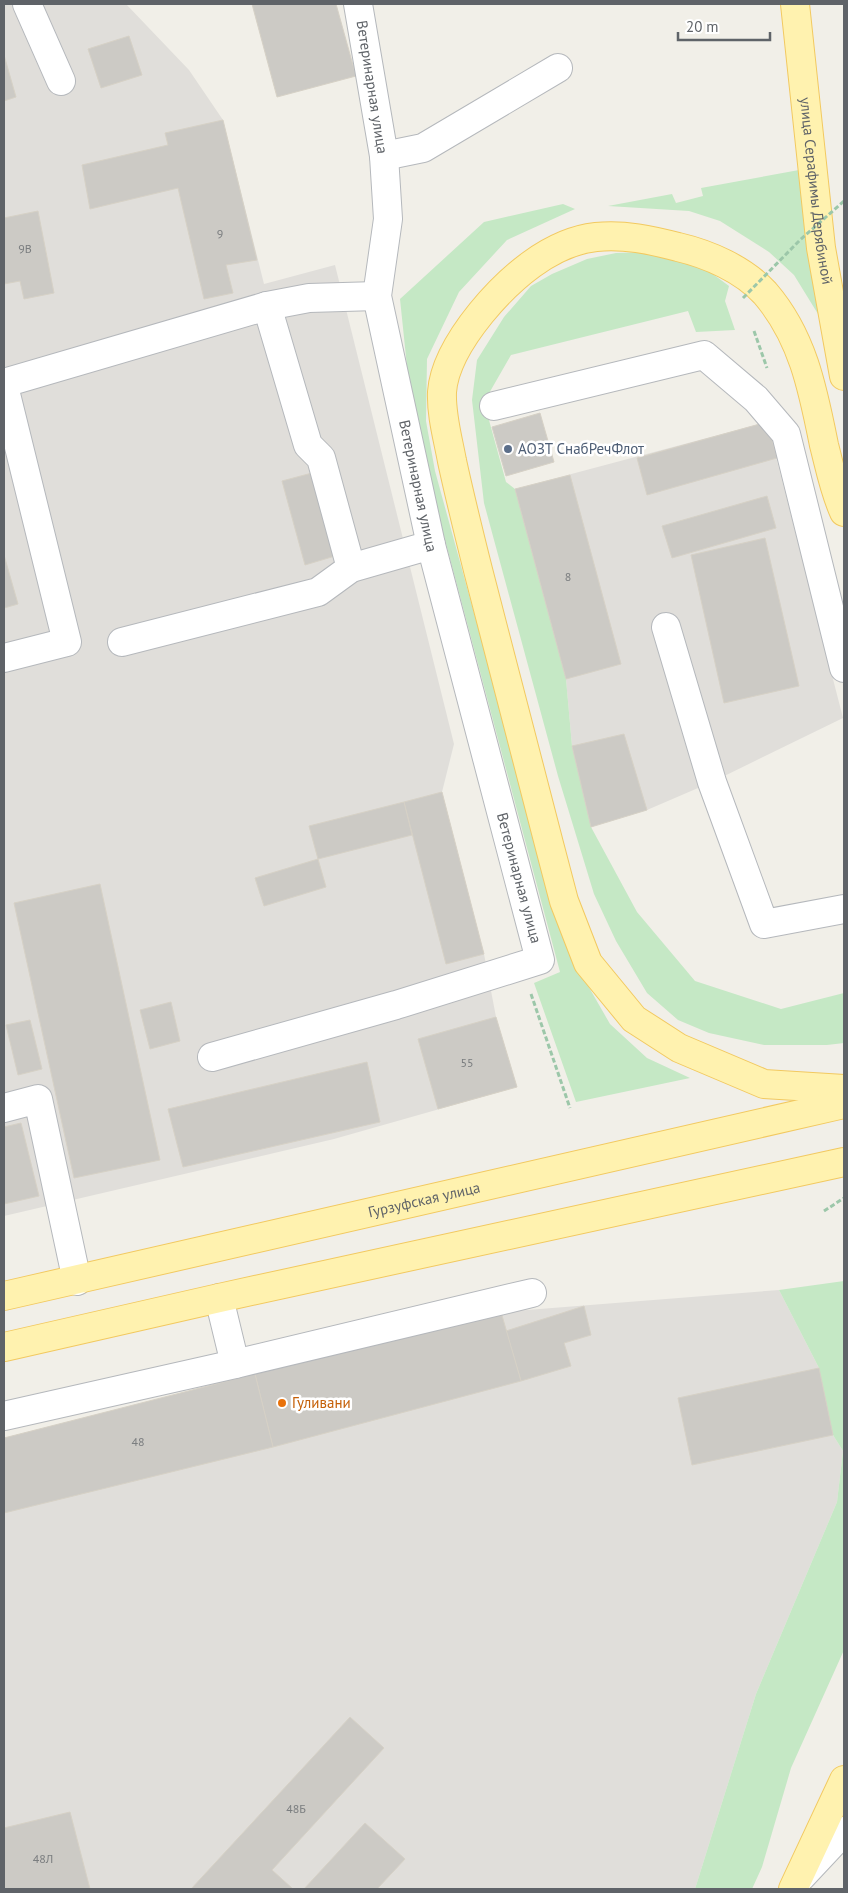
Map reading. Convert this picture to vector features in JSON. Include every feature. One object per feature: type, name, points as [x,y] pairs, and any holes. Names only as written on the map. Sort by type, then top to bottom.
[{"type":"main road","name":"улица Серафимы Дерябиной","points":[[795,4],[821,248],[844,376]]},
{"type":"main road","points":[[844,512],[835,493],[809,374],[800,347],[763,291],[737,270],[698,252],[640,238],[595,237],[567,246],[541,258],[514,278],[469,327],[450,364],[442,390],[445,426],[464,515],[564,901],[588,963],[634,1019],[679,1048],[764,1084],[844,1089]]},
{"type":"main road","name":"Гурзуфская улица","points":[[4,1296],[77,1281],[844,1104]]},
{"type":"main road","points":[[4,1347],[219,1298],[844,1162]]},
{"type":"main road","points":[[796,1884],[844,1780]]},
{"type":"street","points":[[27,4],[60,81]]},
{"type":"street","name":"Ветеринарная улица","points":[[212,1057],[405,1002],[540,960],[431,545],[377,296],[388,219],[384,156],[358,4]]},
{"type":"street","points":[[384,156],[423,148],[558,68]]},
{"type":"street","points":[[4,658],[66,642],[4,384],[267,306],[309,298],[377,296]]},
{"type":"street","points":[[267,306],[308,445],[321,458],[351,568]]},
{"type":"street","points":[[494,406],[704,355],[756,399],[786,434],[844,668]]},
{"type":"street","points":[[122,642],[318,592],[351,568],[431,545]]},
{"type":"street","points":[[666,628],[712,782],[764,924],[844,909]]},
{"type":"street","points":[[4,1108],[38,1099],[77,1281]]},
{"type":"street","points":[[4,1416],[235,1364],[532,1293]]},
{"type":"street","points":[[219,1298],[235,1364]]},
{"type":"street","points":[[796,1884],[844,1831]]},
{"type":"path","points":[[746,308],[743,298],[800,240],[844,202]]},
{"type":"path","points":[[752,326],[768,372]]},
{"type":"path","points":[[532,997],[570,1108]]},
{"type":"path","points":[[824,1211],[844,1198]]},
{"type":"shaded area","points":[[4,4],[126,4],[189,70],[223,120],[264,284],[335,265],[454,744],[442,792],[484,954],[496,1017],[517,1087],[334,1139],[4,1216]]},
{"type":"shaded area","points":[[767,422],[843,718],[712,782],[647,810],[591,827],[572,746],[566,679],[515,489]]},
{"type":"shaded area","points":[[779,1290],[819,1368],[833,1435],[843,1451],[837,1502],[756,1694],[695,1889],[4,1889],[4,1438],[501,1312]]},
{"type":"green space","points":[[799,170],[818,314],[794,275],[769,252],[720,221],[689,211],[608,206],[672,194],[676,203],[703,196],[701,188]]},
{"type":"green space","points":[[563,204],[575,209],[507,240],[459,292],[427,359],[426,421],[435,471],[552,897],[575,963],[610,1024],[647,1058],[690,1078],[576,1102],[534,983],[560,972],[428,476],[408,376],[400,299],[484,222]]},
{"type":"green space","points":[[649,252],[702,266],[729,286],[725,301],[735,330],[696,332],[688,311],[511,355],[484,402],[506,482],[515,489],[566,679],[572,746],[591,827],[637,912],[695,981],[781,1009],[844,993],[844,1043],[827,1045],[764,1045],[709,1033],[678,1020],[647,993],[616,941],[594,894],[558,776],[484,503],[472,400],[477,360],[504,317],[531,286],[552,274],[587,259],[616,253]]},
{"type":"green space","points":[[844,1281],[844,1650],[791,1768],[762,1867],[752,1889],[695,1889],[756,1694],[837,1502],[843,1451],[833,1435],[819,1368],[779,1290]]},
{"type":"building","points":[[252,4],[336,4],[356,76],[277,97]]},
{"type":"building","points":[[129,36],[142,75],[101,88],[88,49]]},
{"type":"building","points":[[4,55],[16,97],[4,101]]},
{"type":"building","points":[[223,120],[257,260],[226,265],[233,293],[204,299],[178,188],[90,209],[82,165],[168,145],[165,133]]},
{"type":"building","points":[[38,211],[54,293],[24,299],[20,281],[4,284],[4,218]]},
{"type":"building","points":[[540,413],[554,462],[506,476],[492,427]]},
{"type":"building","points":[[767,422],[777,458],[647,495],[637,458]]},
{"type":"building","points":[[312,473],[335,556],[305,565],[282,481]]},
{"type":"building","points":[[570,475],[621,664],[566,679],[515,489]]},
{"type":"building","points":[[767,496],[776,528],[672,558],[662,526]]},
{"type":"building","points":[[765,538],[799,686],[724,703],[691,555]]},
{"type":"building","points":[[4,555],[18,604],[4,608]]},
{"type":"building","points":[[624,734],[647,810],[591,827],[572,746]]},
{"type":"building","points":[[442,792],[484,954],[446,964],[404,802]]},
{"type":"building","points":[[404,802],[412,835],[318,859],[309,826]]},
{"type":"building","points":[[318,859],[326,887],[264,906],[255,878]]},
{"type":"building","points":[[100,884],[160,1160],[74,1178],[14,903]]},
{"type":"building","points":[[171,1002],[180,1041],[150,1049],[140,1010]]},
{"type":"building","points":[[496,1017],[517,1087],[438,1109],[418,1039]]},
{"type":"building","points":[[30,1020],[42,1069],[18,1075],[6,1025]]},
{"type":"building","points":[[367,1062],[380,1122],[183,1167],[168,1109]]},
{"type":"building","points":[[21,1123],[39,1196],[4,1204],[4,1127]]},
{"type":"building","points":[[584,1306],[591,1335],[564,1343],[571,1366],[521,1381],[506,1331]]},
{"type":"building","points":[[501,1312],[521,1381],[273,1447],[255,1374]]},
{"type":"building","points":[[819,1368],[833,1435],[692,1465],[678,1398]]},
{"type":"building","points":[[255,1374],[273,1447],[4,1513],[4,1438]]},
{"type":"building","points":[[350,1717],[384,1748],[272,1870],[293,1889],[191,1889]]},
{"type":"building","points":[[70,1812],[90,1889],[4,1889],[4,1828]]},
{"type":"building","points":[[365,1823],[405,1859],[377,1889],[304,1889]]},
{"type":"place","name":"АОЗТ СнабРечФлот","points":[[508,449]]},
{"type":"place","name":"Гуливани","points":[[282,1403]]}]
